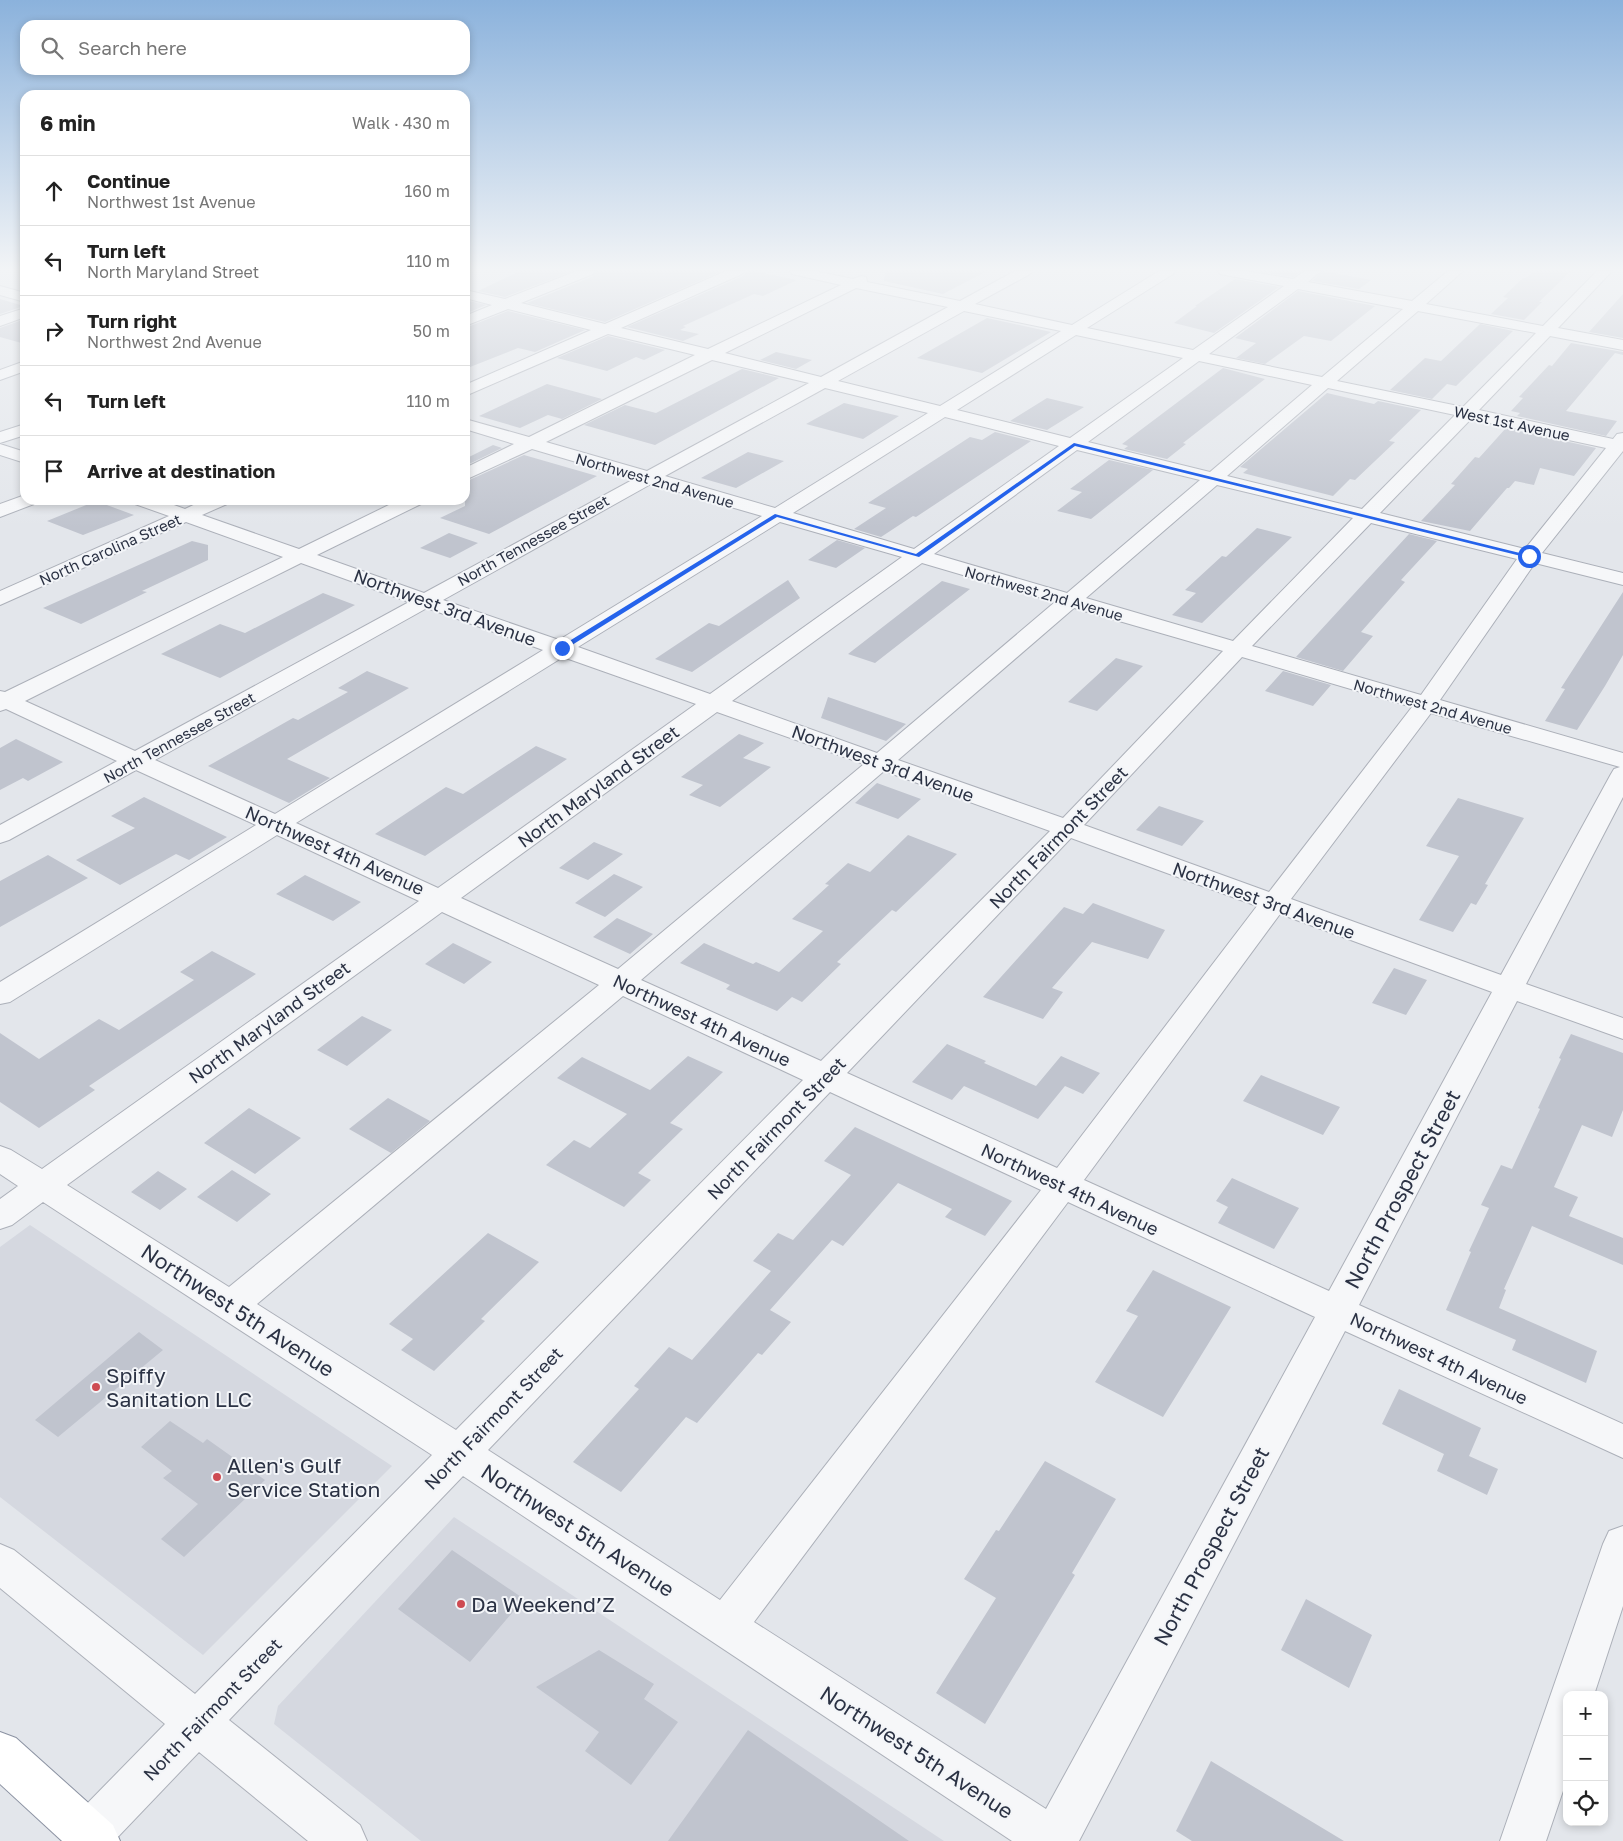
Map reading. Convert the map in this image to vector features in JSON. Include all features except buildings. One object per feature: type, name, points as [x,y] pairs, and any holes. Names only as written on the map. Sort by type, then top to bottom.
[{"type":"highway","points":[[0,1754],[90,1839]]},
{"type":"street","points":[[470,389],[543,357]]},
{"type":"street","points":[[470,472],[703,357]]},
{"type":"street","points":[[720,357],[1623,579]]},
{"type":"street","name":"North Tennessee Street","points":[[0,835],[647,477],[869,357]]},
{"type":"street","points":[[0,995],[777,515],[1029,357]]},
{"type":"street","name":"North Maryland Street","points":[[0,1216],[1195,357]]},
{"type":"street","name":"West 1st Avenue","points":[[1200,357],[1621,443]]},
{"type":"street","points":[[231,1306],[882,762],[1069,600],[1214,479],[1353,357]]},
{"type":"street","name":"North Fairmont Street","points":[[90,1839],[459,1452],[1067,828],[1236,649],[1522,357]]},
{"type":"street","points":[[0,375],[20,368]]},
{"type":"street","name":"Northwest 2nd Avenue","points":[[470,425],[1623,761]]},
{"type":"street","points":[[0,438],[20,431]]},
{"type":"street","points":[[725,1627],[1062,1186],[1426,704],[1529,556],[1621,443]]},
{"type":"street","points":[[0,449],[20,456]]},
{"type":"street","points":[[0,511],[20,503]]},
{"type":"street","name":"Northwest 3rd Avenue","points":[[155,505],[1067,828],[1623,1029]]},
{"type":"street","name":"North Carolina Street","points":[[0,599],[209,505]]},
{"type":"street","points":[[2,701],[404,505]]},
{"type":"street","name":"Northwest 4th Avenue","points":[[2,701],[441,899],[1062,1186],[1623,1442]]},
{"type":"street","name":"North Prospect Street","points":[[1053,1841],[1623,774]]},
{"type":"street","name":"Northwest 5th Avenue","points":[[0,1158],[459,1452],[1053,1841]]},
{"type":"street","points":[[1573,1691],[1623,1544]]},
{"type":"street","points":[[0,1563],[344,1841]]},
{"type":"street","points":[[1523,1841],[1563,1722]]},
{"type":"shaded area","points":[[30,1225],[392,1466],[203,1655],[0,1497],[0,1247]]},
{"type":"shaded area","points":[[454,1517],[944,1841],[421,1841],[274,1724],[278,1706]]},
{"type":"place","name":"Spiffy Sanitation LLC","points":[[96,1387]]},
{"type":"place","name":"Allen's Gulf Service Station","points":[[217,1477]]},
{"type":"place","name":"Da Weekend’Z","points":[[461,1604]]},
{"type":"route","points":[[562,648],[777,515],[917,556],[1074,444],[1529,556]]}]
